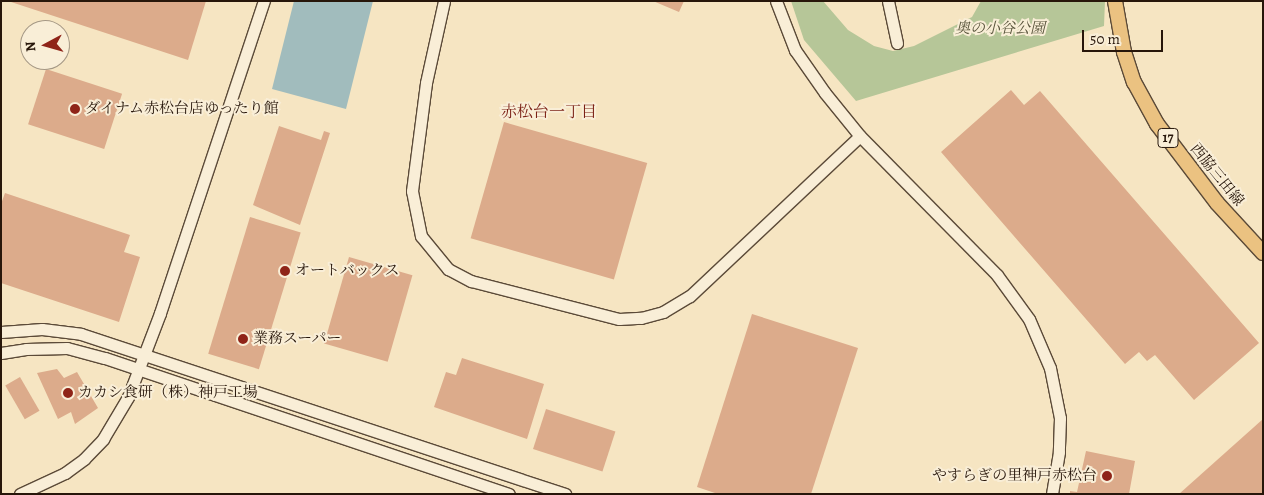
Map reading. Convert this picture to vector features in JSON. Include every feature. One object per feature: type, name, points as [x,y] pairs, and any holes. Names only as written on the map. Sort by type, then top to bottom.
[{"type":"main road","name":"西脇三田線","points":[[1115,1],[1124,52],[1134,82],[1157,124],[1217,203],[1263,253]]},
{"type":"street","points":[[20,494],[65,473],[84,459],[117,418],[145,355],[264,1]]},
{"type":"street","points":[[444,1],[426,83],[412,191],[421,236],[448,269],[471,281],[620,319],[641,318],[663,312],[690,296],[860,136]]},
{"type":"street","points":[[776,1],[795,50],[825,93],[860,136],[997,276],[1029,319],[1050,368],[1060,418],[1059,452],[1052,494]]},
{"type":"street","points":[[888,1],[897,43]]},
{"type":"street","points":[[1,332],[42,328],[81,334],[565,494]]},
{"type":"street","points":[[1,353],[67,348],[140,369],[508,494]]},
{"type":"green space","name":"奥の小谷公園","points":[[791,1],[823,1],[848,30],[874,46],[893,51],[914,46],[972,17],[981,1],[1105,1],[1104,26],[856,101],[804,40]]},
{"type":"water","points":[[294,1],[373,1],[346,109],[272,89]]},
{"type":"building","points":[[8,1],[206,1],[188,60]]},
{"type":"building","points":[[653,1],[684,1],[679,12]]},
{"type":"building","name":"ダイナム赤松台店ゆったり館","points":[[46,70],[122,94],[104,149],[28,124]]},
{"type":"building","points":[[1011,90],[1024,105],[1040,91],[1259,343],[1194,400],[1155,355],[1147,361],[1139,352],[1125,364],[941,152]]},
{"type":"building","points":[[504,122],[647,163],[614,279],[471,238]]},
{"type":"building","points":[[279,126],[321,140],[324,131],[330,133],[300,225],[253,205]]},
{"type":"building","points":[[5,193],[130,235],[124,252],[140,257],[119,322],[1,283],[1,204]]},
{"type":"building","points":[[250,217],[301,232],[259,369],[208,354]]},
{"type":"building","points":[[349,257],[412,275],[388,362],[324,344]]},
{"type":"building","points":[[752,314],[858,348],[811,494],[718,494],[697,487]]},
{"type":"building","points":[[462,358],[544,384],[527,439],[434,407],[446,372],[456,375]]},
{"type":"building","name":"カカシ食研（株）神戸工場","points":[[57,369],[64,378],[77,372],[98,408],[75,424],[71,412],[58,419],[37,373]]},
{"type":"building","points":[[20,377],[40,411],[25,419],[5,386]]},
{"type":"building","points":[[546,409],[615,432],[602,472],[533,449]]},
{"type":"building","points":[[1263,419],[1263,494],[1179,494]]},
{"type":"building","name":"やすらぎの里神戸赤松台","points":[[1086,451],[1135,461],[1129,494],[1070,494],[1070,491],[1077,492]]},
{"type":"place","name":"ダイナム赤松台店ゆったり館","points":[[75,109]]},
{"type":"place","name":"オートバックス","points":[[285,271]]},
{"type":"place","name":"業務スーパー","points":[[243,339]]},
{"type":"place","name":"カカシ食研（株）神戸工場","points":[[68,393]]},
{"type":"place","name":"やすらぎの里神戸赤松台","points":[[1107,476]]},
{"type":"district","name":"赤松台一丁目","points":[[549,112]]}]
